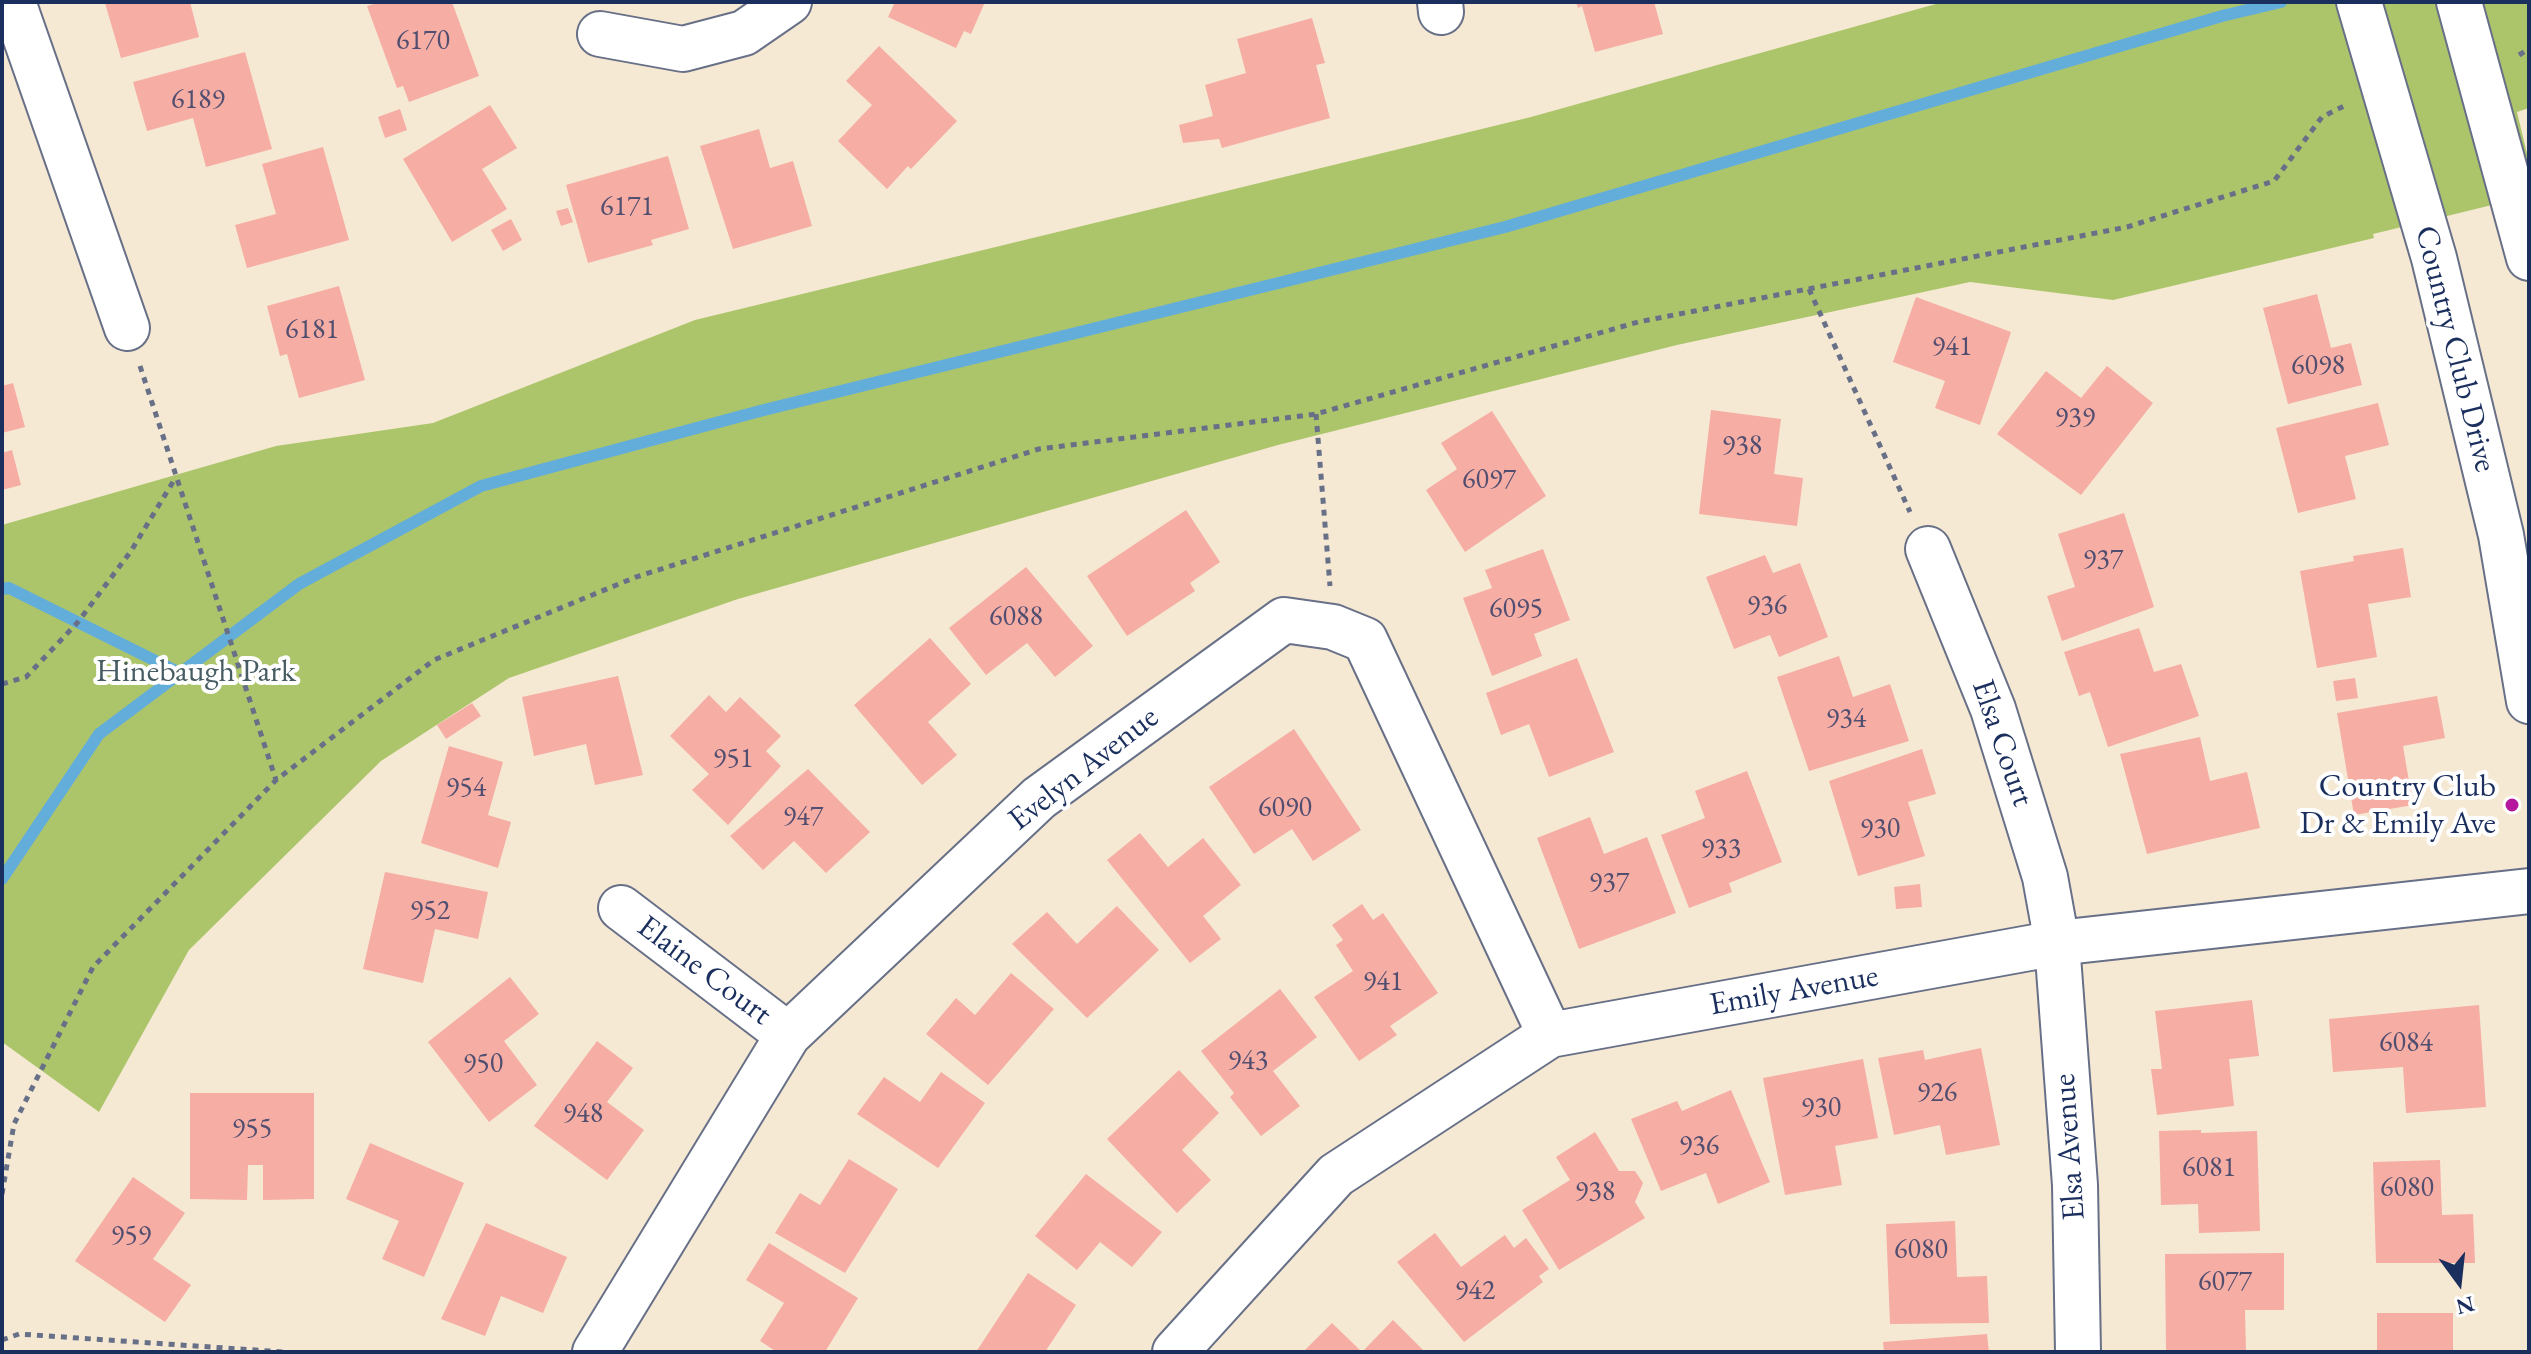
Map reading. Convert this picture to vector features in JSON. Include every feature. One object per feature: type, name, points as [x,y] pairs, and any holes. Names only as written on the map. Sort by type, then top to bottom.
[{"type":"street","points":[[13,2],[127,328]]},
{"type":"street","points":[[600,34],[683,49],[744,33],[789,2]]},
{"type":"street","points":[[2461,8],[2529,258]]},
{"type":"street","name":"Country Club Drive","points":[[2365,22],[2434,258],[2501,535],[2529,701]]},
{"type":"street","name":"Elsa Court","points":[[1928,549],[1993,709],[2045,877],[2057,943]]},
{"type":"street","name":"Evelyn Avenue","points":[[595,1352],[788,1035],[1039,798],[1284,620],[1333,627],[1365,640],[1550,1035]]},
{"type":"street","name":"Emily Avenue","points":[[1175,1352],[1336,1175],[1550,1035],[2057,943],[2529,891]]},
{"type":"street","name":"Elaine Court","points":[[621,908],[788,1035]]},
{"type":"street","name":"Elsa Avenue","points":[[2057,943],[2075,1185],[2078,1352]]},
{"type":"path","points":[[2,1194],[14,1124],[93,967],[276,780],[434,660],[636,577],[1039,449],[1316,414],[1638,322],[2127,227],[2274,181],[2322,117],[2349,104]]},
{"type":"path","points":[[1809,289],[1928,549]]},
{"type":"path","points":[[127,328],[276,780]]},
{"type":"path","points":[[1316,414],[1333,627]]},
{"type":"path","points":[[2,684],[26,677],[78,622],[131,551],[176,476]]},
{"type":"path","points":[[2,1340],[19,1334],[284,1352]]},
{"type":"green space","name":"Hinebaugh Park","points":[[1943,2],[2529,2],[2529,108],[2517,112],[2529,162],[2529,196],[2373,234],[2374,238],[2113,300],[1970,282],[1677,345],[1278,445],[738,599],[509,678],[381,761],[189,950],[99,1112],[2,1042],[2,525],[276,446],[433,423],[695,320],[1531,117]]},
{"type":"building","points":[[190,2],[199,37],[121,58],[105,3]]},
{"type":"building","points":[[380,2],[452,2],[479,76],[409,102],[403,86],[397,88],[367,6]]},
{"type":"building","points":[[895,2],[985,2],[971,34],[964,31],[956,48],[888,17]]},
{"type":"building","points":[[1576,2],[1654,2],[1663,34],[1595,52],[1582,6],[1578,8]]},
{"type":"building","points":[[1312,18],[1325,63],[1316,65],[1330,118],[1222,148],[1219,139],[1183,143],[1179,125],[1213,116],[1205,85],[1246,73],[1237,39]]},
{"type":"building","points":[[879,46],[957,121],[887,189],[838,141],[872,105],[846,81]]},
{"type":"building","points":[[245,52],[272,149],[206,167],[193,118],[147,131],[133,82]]},
{"type":"building","points":[[490,105],[517,148],[482,169],[507,209],[452,242],[403,159]]},
{"type":"building","points":[[400,109],[407,130],[385,138],[378,117]]},
{"type":"building","points":[[759,129],[770,168],[793,161],[812,226],[733,249],[700,146]]},
{"type":"building","points":[[323,147],[349,240],[247,268],[235,225],[276,214],[262,164]]},
{"type":"building","points":[[668,156],[689,229],[651,240],[653,245],[588,263],[566,185]]},
{"type":"building","points":[[568,208],[573,222],[561,226],[556,211]]},
{"type":"building","points":[[511,219],[522,240],[503,251],[491,230]]},
{"type":"building","points":[[339,286],[365,380],[299,398],[287,354],[280,356],[267,306]]},
{"type":"building","points":[[2317,294],[2331,348],[2351,343],[2362,385],[2288,404],[2263,308]]},
{"type":"building","points":[[1916,297],[2011,332],[1980,425],[1935,408],[1945,381],[1893,362]]},
{"type":"building","points":[[2107,366],[2153,403],[2081,495],[1997,434],[2046,371],[2081,398]]},
{"type":"building","points":[[13,383],[25,427],[2,433],[2,386]]},
{"type":"building","points":[[2378,403],[2389,445],[2345,456],[2356,499],[2298,513],[2276,428]]},
{"type":"building","points":[[1711,410],[1781,419],[1774,474],[1803,478],[1797,526],[1699,514]]},
{"type":"building","points":[[1492,411],[1546,496],[1465,552],[1426,490],[1457,469],[1441,443]]},
{"type":"building","points":[[12,450],[21,485],[2,490],[2,453]]},
{"type":"building","points":[[1186,510],[1220,562],[1190,583],[1195,591],[1127,636],[1087,576]]},
{"type":"building","points":[[2124,513],[2154,607],[2062,641],[2047,596],[2075,587],[2058,534]]},
{"type":"building","points":[[2403,548],[2411,597],[2368,604],[2377,657],[2317,668],[2300,571],[2354,561],[2353,556]]},
{"type":"building","points":[[1543,549],[1570,620],[1534,634],[1542,656],[1492,676],[1463,598],[1492,588],[1485,570]]},
{"type":"building","points":[[1765,555],[1773,573],[1800,563],[1828,637],[1779,657],[1770,635],[1734,649],[1706,577]]},
{"type":"building","points":[[1026,567],[1093,646],[1055,677],[1027,643],[986,675],[949,628]]},
{"type":"building","points":[[2139,628],[2154,672],[2181,664],[2199,716],[2108,747],[2090,692],[2079,696],[2064,652]]},
{"type":"building","points":[[930,638],[971,684],[928,722],[957,755],[922,785],[854,705]]},
{"type":"building","points":[[1839,656],[1853,697],[1890,684],[1909,741],[1809,771],[1777,677]]},
{"type":"building","points":[[1577,658],[1614,752],[1549,777],[1529,724],[1501,735],[1486,693]]},
{"type":"building","points":[[618,676],[643,775],[595,785],[586,744],[534,756],[522,697]]},
{"type":"building","points":[[2355,678],[2358,698],[2336,701],[2333,681]]},
{"type":"building","points":[[709,695],[726,712],[740,697],[781,736],[766,751],[781,766],[728,825],[692,790],[709,774],[670,736]]},
{"type":"building","points":[[2437,696],[2445,738],[2403,746],[2413,805],[2354,815],[2337,713]]},
{"type":"building","points":[[472,703],[481,716],[446,739],[437,725]]},
{"type":"building","points":[[1294,729],[1361,830],[1313,861],[1292,829],[1254,854],[1209,787]]},
{"type":"building","points":[[2200,737],[2210,781],[2247,772],[2260,828],[2147,854],[2120,754]]},
{"type":"building","points":[[449,746],[503,762],[488,815],[511,822],[498,868],[421,843]]},
{"type":"building","points":[[1922,749],[1936,794],[1908,802],[1925,856],[1858,876],[1829,781]]},
{"type":"building","points":[[808,769],[870,832],[826,873],[794,841],[763,870],[730,836]]},
{"type":"building","points":[[1747,771],[1782,862],[1729,883],[1732,892],[1689,908],[1661,835],[1705,818],[1695,791]]},
{"type":"building","points":[[1590,817],[1604,854],[1647,837],[1676,913],[1579,949],[1537,838]]},
{"type":"building","points":[[1140,833],[1168,867],[1203,838],[1241,885],[1203,916],[1221,939],[1190,963],[1107,860]]},
{"type":"building","points":[[385,872],[488,892],[478,939],[435,929],[423,983],[363,969]]},
{"type":"building","points":[[1920,884],[1922,907],[1896,909],[1894,887]]},
{"type":"building","points":[[1362,904],[1373,920],[1383,913],[1438,993],[1390,1026],[1397,1035],[1359,1061],[1314,997],[1353,971],[1336,945],[1343,940],[1332,925]]},
{"type":"building","points":[[1117,906],[1159,950],[1087,1018],[1012,944],[1047,912],[1077,944]]},
{"type":"building","points":[[1011,973],[1054,1009],[988,1085],[926,1034],[956,998],[975,1015]]},
{"type":"building","points":[[510,977],[539,1014],[504,1041],[537,1085],[489,1122],[428,1042]]},
{"type":"building","points":[[1280,989],[1317,1037],[1273,1071],[1300,1106],[1261,1136],[1230,1097],[1234,1093],[1201,1051]]},
{"type":"building","points":[[2252,1000],[2259,1056],[2229,1059],[2234,1106],[2157,1115],[2151,1069],[2162,1069],[2155,1011]]},
{"type":"building","points":[[2479,1005],[2486,1107],[2406,1113],[2403,1067],[2333,1072],[2329,1019]]},
{"type":"building","points":[[597,1041],[633,1068],[607,1102],[644,1130],[607,1180],[534,1126]]},
{"type":"building","points":[[1981,1048],[2000,1145],[1946,1155],[1940,1125],[1894,1135],[1878,1058],[1923,1050],[1925,1060]]},
{"type":"building","points":[[1863,1059],[1878,1138],[1835,1146],[1842,1185],[1785,1195],[1763,1078]]},
{"type":"building","points":[[1179,1070],[1219,1113],[1182,1150],[1211,1180],[1177,1213],[1107,1139]]},
{"type":"building","points":[[941,1072],[985,1103],[938,1168],[857,1114],[884,1077],[920,1102]]},
{"type":"building","points":[[1731,1090],[1770,1182],[1718,1204],[1706,1173],[1661,1191],[1631,1119],[1677,1101],[1682,1111]]},
{"type":"building","points":[[190,1093],[314,1093],[314,1199],[263,1200],[263,1165],[248,1165],[247,1200],[190,1199]]},
{"type":"building","points":[[2201,1130],[2201,1133],[2257,1131],[2260,1231],[2199,1233],[2198,1204],[2161,1205],[2159,1131]]},
{"type":"building","points":[[1595,1132],[1619,1171],[1635,1171],[1643,1183],[1635,1202],[1645,1218],[1559,1270],[1522,1210],[1570,1180],[1556,1157]]},
{"type":"building","points":[[370,1143],[464,1183],[424,1277],[382,1259],[399,1221],[346,1199]]},
{"type":"building","points":[[849,1159],[898,1189],[845,1273],[775,1233],[800,1193],[820,1205]]},
{"type":"building","points":[[2440,1160],[2442,1215],[2473,1214],[2475,1263],[2376,1263],[2373,1162]]},
{"type":"building","points":[[1086,1174],[1162,1232],[1132,1267],[1100,1242],[1077,1270],[1035,1236]]},
{"type":"building","points":[[133,1177],[185,1213],[153,1259],[191,1285],[165,1322],[75,1261]]},
{"type":"building","points":[[1955,1221],[1957,1277],[1987,1276],[1989,1323],[1890,1324],[1886,1224]]},
{"type":"building","points":[[486,1223],[567,1257],[543,1313],[501,1296],[485,1336],[441,1319]]},
{"type":"building","points":[[1435,1233],[1461,1267],[1505,1235],[1514,1248],[1526,1238],[1549,1269],[1539,1276],[1543,1282],[1464,1342],[1397,1262]]},
{"type":"building","points":[[769,1243],[858,1298],[825,1352],[777,1352],[760,1341],[784,1303],[746,1280]]},
{"type":"building","points":[[2284,1253],[2284,1310],[2245,1310],[2246,1352],[2166,1352],[2165,1254]]},
{"type":"building","points":[[1028,1273],[1076,1305],[1045,1352],[976,1352]]},
{"type":"building","points":[[2377,1313],[2453,1313],[2453,1352],[2377,1352]]},
{"type":"building","points":[[1393,1320],[1425,1352],[1362,1352]]},
{"type":"building","points":[[1332,1323],[1362,1352],[1303,1352]]},
{"type":"building","points":[[1987,1334],[1989,1352],[1884,1352],[1883,1342]]},
{"type":"waterway","points":[[2,879],[99,734],[299,584],[481,486],[760,411],[1505,227],[2222,16],[2281,2]]},
{"type":"waterway","points":[[2,589],[9,588],[180,673]]},
{"type":"place","name":"Country Club Dr & Emily Ave","points":[[2512,805]]}]
